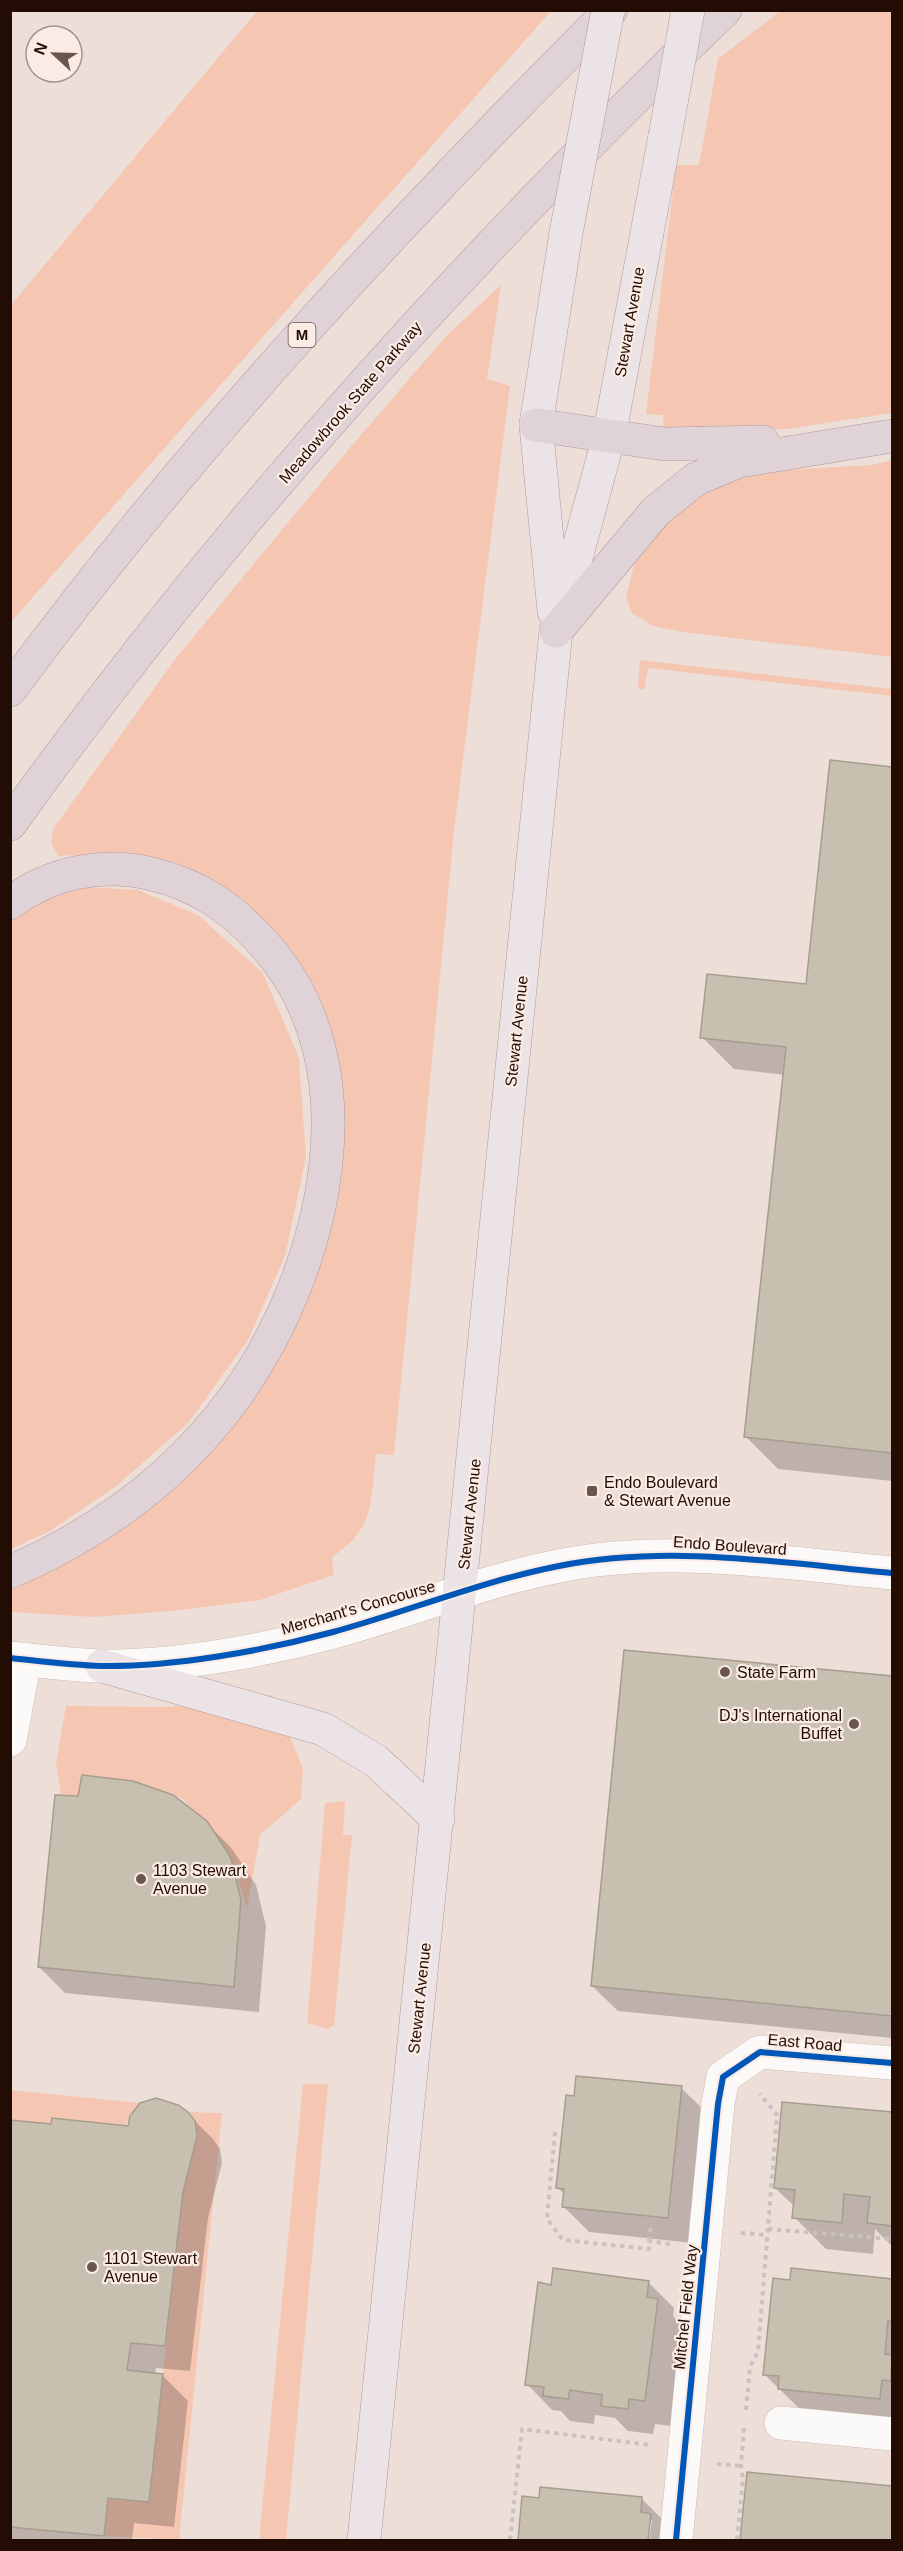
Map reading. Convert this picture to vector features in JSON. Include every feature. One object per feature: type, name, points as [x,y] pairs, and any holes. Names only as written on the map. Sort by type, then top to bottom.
[{"type":"highway","name":"M","points":[[13,686],[189,466],[288,350],[470,152],[610,10]]},
{"type":"highway","name":"Meadowbrook State Parkway","points":[[10,824],[173,612],[345,407],[525,211],[627,105],[725,10]]},
{"type":"highway","points":[[536,425],[664,444],[852,443]]},
{"type":"highway","points":[[556,631],[656,511],[696,479],[739,461],[892,436]]},
{"type":"highway","points":[[10,903],[59,877],[81,871],[120,869],[141,871],[182,883],[219,901],[239,917],[273,953],[300,994],[314,1029],[324,1072],[327,1132],[322,1189],[308,1250],[271,1340],[235,1397],[193,1449],[142,1496],[85,1535],[10,1572]]},
{"type":"main road","name":"Stewart Avenue","points":[[556,631],[536,425],[566,233],[610,10]]},
{"type":"main road","name":"Stewart Avenue","points":[[364,2541],[556,631],[609,437],[688,10]]},
{"type":"main road","points":[[102,1666],[323,1729],[358,1748],[376,1761],[438,1819]]},
{"type":"street","name":"Endo Boulevard","points":[[461,1591],[561,1565],[659,1554],[892,1573]]},
{"type":"street","name":"Merchant's Concourse","points":[[18,1659],[102,1666],[205,1658],[288,1643],[372,1621],[461,1591]]},
{"type":"street","points":[[10,1740],[18,1659]]},
{"type":"street","name":"East Road","points":[[723,2077],[760,2052],[892,2063]]},
{"type":"street","name":"Mitchel Field Way","points":[[676,2541],[718,2104],[723,2077]]},
{"type":"street","points":[[781,2423],[892,2434]]},
{"type":"path","points":[[723,2077],[744,2089],[760,2094],[777,2115],[758,2352],[750,2367],[746,2411]]},
{"type":"path","points":[[555,2132],[547,2219],[563,2240],[649,2249],[651,2224]]},
{"type":"path","points":[[768,2229],[892,2240]]},
{"type":"path","points":[[649,2241],[685,2245],[731,2232],[767,2235]]},
{"type":"path","points":[[737,2541],[743,2479],[741,2466],[745,2422]]},
{"type":"path","points":[[510,2541],[522,2429],[664,2446],[716,2464],[741,2466]]},
{"type":"shaded area","points":[[257,11],[551,11],[11,622],[11,305]]},
{"type":"shaded area","points":[[780,11],[892,11],[892,413],[787,429],[664,432],[663,415],[646,414],[676,165],[699,165],[718,59]]},
{"type":"shaded area","points":[[501,285],[487,379],[510,386],[454,831],[394,1455],[376,1454],[368,1513],[357,1535],[332,1557],[334,1575],[260,1600],[172,1611],[94,1617],[11,1612],[11,1588],[137,1519],[215,1444],[306,1296],[331,1036],[223,887],[173,862],[125,853],[58,856],[51,843],[53,829],[176,658],[348,450],[446,336]]},
{"type":"shaded area","points":[[892,460],[892,657],[683,632],[653,626],[632,613],[626,598],[636,556],[662,518],[705,484],[747,472],[872,465]]},
{"type":"shaded area","points":[[640,660],[892,689],[892,696],[648,668],[644,689],[638,689]]},
{"type":"shaded area","points":[[87,887],[138,890],[198,915],[263,973],[299,1058],[306,1157],[285,1256],[248,1340],[188,1423],[115,1487],[50,1531],[11,1549],[11,920],[30,904]]},
{"type":"shaded area","points":[[272,1695],[303,1768],[301,1799],[260,1835],[247,1908],[231,1858],[210,1826],[181,1798],[133,1781],[82,1775],[78,1796],[61,1796],[56,1763],[66,1706],[168,1707]]},
{"type":"shaded area","points":[[345,1801],[343,1835],[352,1835],[334,2025],[328,2029],[307,2023],[325,1803]]},
{"type":"shaded area","points":[[303,2084],[328,2084],[286,2540],[259,2540]]},
{"type":"shaded area","points":[[10,2090],[140,2103],[124,2126],[52,2118],[51,2124],[11,2120]]},
{"type":"shaded area","points":[[188,2112],[222,2113],[179,2540],[104,2536],[108,2498],[149,2502],[183,2192],[195,2121]]},
{"type":"building","points":[[830,760],[892,767],[892,1453],[744,1437],[786,1047],[700,1038],[707,974],[806,984]]},
{"type":"building","points":[[624,1650],[892,1676],[892,2016],[591,1986]]},
{"type":"building","name":"1103 Stewart Avenue","points":[[82,1775],[133,1781],[173,1795],[207,1821],[231,1858],[241,1900],[234,1987],[38,1967],[55,1795],[78,1796]]},
{"type":"building","points":[[576,2076],[682,2086],[668,2218],[562,2207],[564,2189],[556,2188],[566,2095],[574,2096]]},
{"type":"building","name":"1101 Stewart Avenue","points":[[156,2098],[178,2105],[188,2112],[195,2121],[197,2136],[183,2192],[165,2346],[131,2343],[127,2370],[163,2374],[149,2502],[108,2498],[104,2536],[10,2527],[10,2120],[51,2124],[52,2118],[128,2126],[130,2116],[140,2103]]},
{"type":"building","points":[[782,2102],[892,2112],[892,2226],[867,2223],[870,2197],[844,2194],[842,2223],[792,2218],[795,2190],[774,2188]]},
{"type":"building","points":[[553,2268],[649,2281],[647,2297],[658,2299],[645,2401],[629,2399],[628,2409],[601,2406],[602,2395],[570,2390],[568,2399],[543,2396],[544,2387],[525,2385],[538,2282],[551,2285]]},
{"type":"building","points":[[791,2268],[892,2279],[892,2322],[888,2321],[885,2354],[892,2355],[891,2381],[882,2380],[880,2399],[778,2389],[779,2376],[763,2375],[773,2278],[790,2280]]},
{"type":"building","points":[[747,2472],[892,2486],[892,2540],[740,2540]]},
{"type":"building","points":[[540,2487],[642,2497],[641,2512],[651,2514],[648,2540],[518,2540],[522,2496],[539,2498]]},
{"type":"cycle path","points":[[10,1658],[67,1664],[129,1666],[218,1657],[333,1632],[530,1572],[600,1560],[642,1556],[684,1556],[892,1573]]},
{"type":"cycle path","points":[[676,2540],[718,2104],[723,2077],[760,2052],[892,2063]]},
{"type":"place","name":"Endo Boulevard & Stewart Avenue","points":[[592,1491]]},
{"type":"place","name":"State Farm","points":[[725,1672]]},
{"type":"place","name":"DJ's International Buffet","points":[[854,1724]]},
{"type":"place","name":"1103 Stewart Avenue","points":[[141,1879]]},
{"type":"place","name":"1101 Stewart Avenue","points":[[92,2267]]}]
